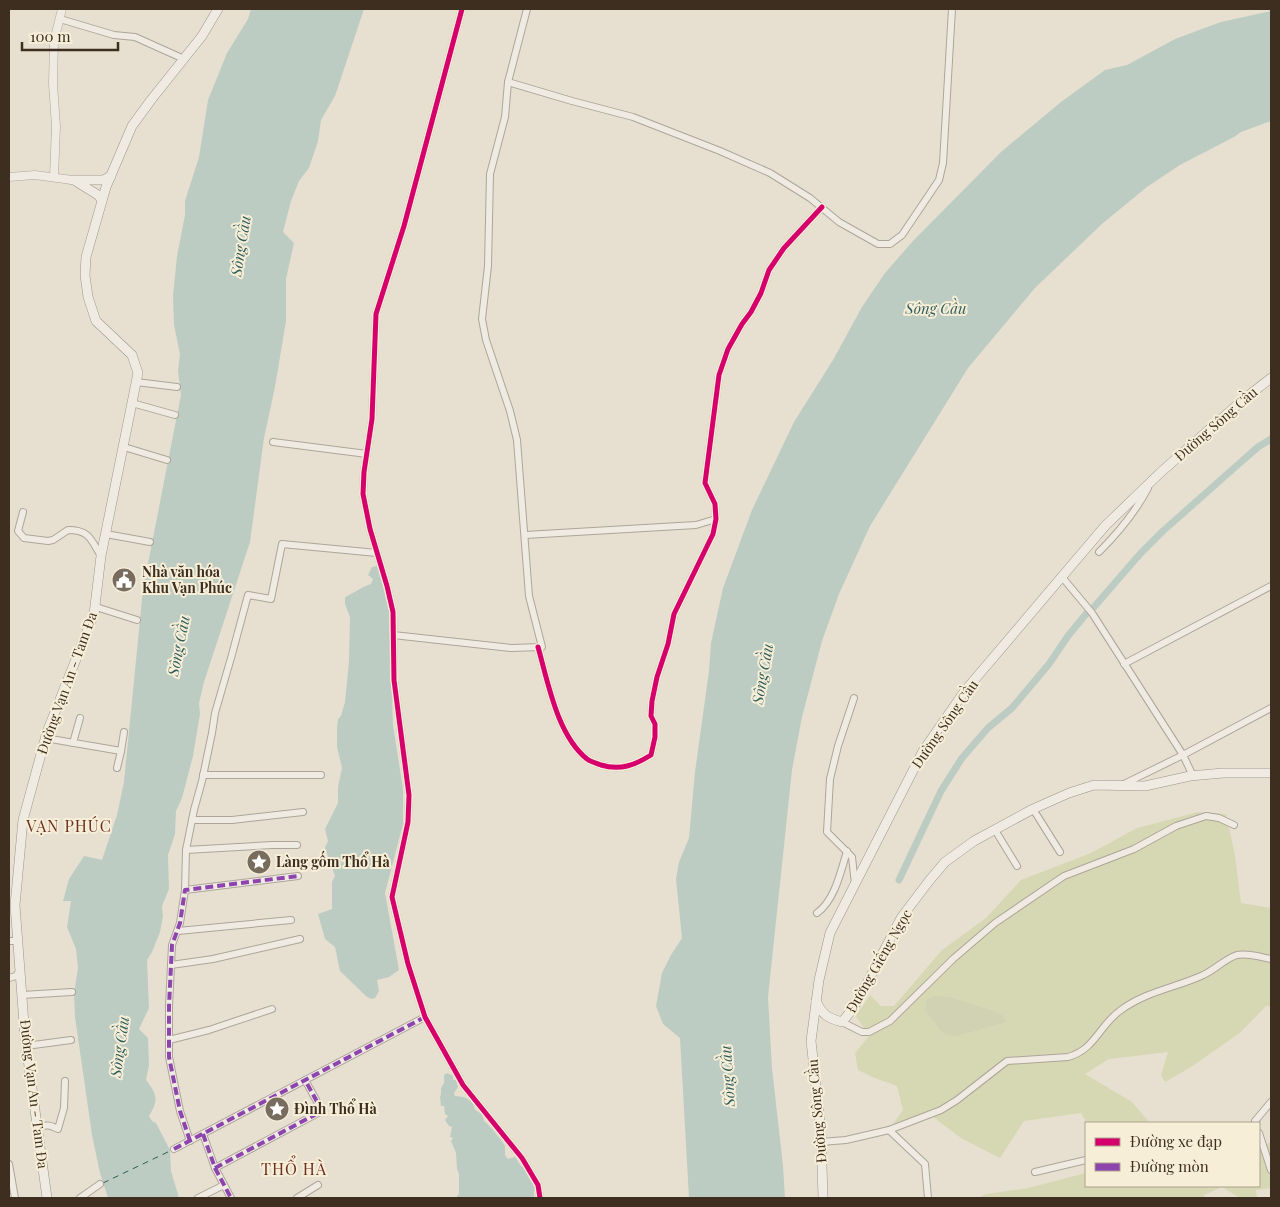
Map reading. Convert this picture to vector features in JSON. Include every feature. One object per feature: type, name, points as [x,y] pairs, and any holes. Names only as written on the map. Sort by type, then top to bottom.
[{"type":"main road","points":[[102,200],[136,119],[202,36],[218,9]]},
{"type":"main road","points":[[72,180],[103,180],[111,176]]},
{"type":"main road","points":[[72,180],[89,188],[98,194],[102,200]]},
{"type":"main road","name":"Đường Vạn An - Tam Đa","points":[[47,1198],[26,1046],[20,970],[13,941],[23,820],[45,738],[96,607],[101,556],[138,373],[136,364],[128,350],[96,321],[88,297],[86,257],[102,200]]},
{"type":"main road","name":"Đường Sông Cầu","points":[[823,1198],[821,1142],[811,1041],[818,980],[830,933],[923,751],[964,692],[1105,526],[1150,482],[1271,378]]},
{"type":"main road","name":"Đường Giếng Ngọc","points":[[816,1001],[826,1017],[842,1022],[852,1010],[863,991],[901,918],[945,862],[974,841],[1034,809],[1069,793],[1094,785],[1146,786],[1194,776],[1271,772]]},
{"type":"street","points":[[54,177],[56,126],[53,75],[54,40],[62,9]]},
{"type":"street","points":[[462,9],[406,217],[376,314],[372,419],[364,472],[363,494],[365,509],[388,586],[393,612],[397,714],[409,795],[408,822],[392,897],[408,964],[425,1017],[463,1085],[522,1158],[538,1185],[540,1198]]},
{"type":"street","points":[[393,635],[512,648],[542,647],[528,596],[517,440],[510,411],[486,340],[482,319],[488,266],[490,174],[505,117],[508,82],[527,9]]},
{"type":"street","points":[[508,82],[633,117],[720,151],[770,173],[810,198],[839,222],[864,237],[878,244],[890,244],[902,235],[939,180],[944,163],[952,9]]},
{"type":"street","points":[[60,19],[114,35],[135,38],[184,59]]},
{"type":"street","points":[[9,177],[36,175],[72,180]]},
{"type":"street","points":[[538,648],[556,709],[566,732],[578,750],[588,760],[618,768],[636,765],[651,755],[655,737],[655,724],[651,716],[652,701],[657,677],[668,644],[674,614],[713,534],[716,519],[715,504],[706,482],[718,375],[728,349],[761,293],[769,270],[784,248],[822,207]]},
{"type":"street","points":[[136,382],[177,387]]},
{"type":"street","points":[[132,403],[175,415]]},
{"type":"street","points":[[273,442],[367,454]]},
{"type":"street","points":[[124,447],[166,460]]},
{"type":"street","points":[[1099,552],[1124,527],[1141,502],[1150,482]]},
{"type":"street","points":[[23,512],[18,531],[24,538],[48,542],[68,530],[83,532],[89,536],[101,556]]},
{"type":"street","points":[[525,536],[696,525],[716,519]]},
{"type":"street","points":[[106,534],[150,542]]},
{"type":"street","points":[[190,1141],[180,1111],[169,1057],[172,945],[180,923],[185,890],[186,850],[215,713],[232,658],[248,595],[271,599],[282,544],[377,553]]},
{"type":"street","points":[[1062,577],[1092,613],[1183,755],[1194,776]]},
{"type":"street","points":[[1124,664],[1271,586]]},
{"type":"street","points":[[96,607],[137,620]]},
{"type":"street","points":[[854,698],[832,764],[827,801],[827,832],[852,857],[855,884]]},
{"type":"street","points":[[1121,785],[1183,755],[1271,708]]},
{"type":"street","points":[[73,743],[80,718]]},
{"type":"street","points":[[117,768],[124,732]]},
{"type":"street","points":[[45,738],[121,751]]},
{"type":"street","points":[[203,775],[321,775]]},
{"type":"street","points":[[1034,809],[1060,852]]},
{"type":"street","points":[[192,820],[232,820],[303,812]]},
{"type":"street","points":[[842,1022],[862,1032],[869,1032],[890,1021],[953,959],[995,923],[1064,876],[1127,852],[1176,826],[1206,816],[1219,818],[1234,825]]},
{"type":"street","points":[[996,830],[1017,866]]},
{"type":"street","points":[[186,850],[297,845]]},
{"type":"street","points":[[817,913],[822,910],[830,897],[847,851]]},
{"type":"street","points":[[185,890],[298,876]]},
{"type":"street","points":[[178,930],[291,920]]},
{"type":"street","points":[[171,965],[213,959],[300,939]]},
{"type":"street","points":[[821,1142],[846,1140],[889,1130],[948,1106],[1007,1061],[1068,1057],[1076,1054],[1093,1042],[1120,1010],[1139,999],[1204,975],[1232,957],[1247,955],[1271,959]]},
{"type":"street","points":[[20,970],[16,976],[9,979],[22,991],[72,992]]},
{"type":"street","points":[[169,1040],[209,1030],[272,1009]]},
{"type":"street","points":[[174,1149],[425,1017]]},
{"type":"street","points":[[26,1046],[71,1040]]},
{"type":"street","points":[[215,1168],[320,1112],[320,1107],[305,1080]]},
{"type":"street","points":[[38,1128],[49,1125],[58,1129],[64,1108],[65,1081]]},
{"type":"street","points":[[1256,1122],[1271,1102]]},
{"type":"street","points":[[889,1130],[925,1164],[928,1198]]},
{"type":"street","points":[[203,1134],[215,1168],[231,1198]]},
{"type":"street","points":[[1260,1141],[1271,1170]]},
{"type":"street","points":[[1034,1172],[1085,1160]]},
{"type":"street","points":[[9,1164],[15,1198]]},
{"type":"street","points":[[80,1198],[100,1184]]},
{"type":"street","points":[[198,1198],[224,1185]]},
{"type":"street","points":[[297,1198],[318,1186]]},
{"type":"green space","points":[[1198,812],[1226,814],[1235,855],[1241,903],[1271,908],[1271,1006],[1266,1006],[1241,1032],[1191,1067],[1165,1082],[1161,1075],[1168,1052],[1109,1059],[1085,1074],[1132,1102],[1149,1122],[1086,1122],[1081,1113],[1024,1121],[1000,1158],[961,1138],[928,1113],[893,1124],[903,1110],[897,1086],[858,1070],[855,1053],[869,1036],[856,1016],[870,995],[881,1006],[894,1006],[942,950],[986,918],[1021,880],[1091,853],[1137,828]]},
{"type":"green space","points":[[935,996],[949,997],[993,1011],[1002,1015],[1006,1022],[956,1036],[943,1033],[925,1010],[927,1000]]},
{"type":"green space","points":[[1271,1142],[1271,1188],[1256,1190],[1257,1198],[1240,1198],[1222,1187],[1260,1187],[1260,1148]]},
{"type":"green space","points":[[1085,1173],[1085,1187],[1222,1187],[1204,1195],[1205,1198],[978,1198],[986,1194],[1028,1188]]},
{"type":"water","name":"Sông Cầu","points":[[251,9],[364,9],[335,96],[321,120],[318,141],[309,168],[299,181],[291,201],[283,232],[294,243],[286,279],[286,321],[264,438],[250,542],[204,682],[199,703],[200,714],[193,756],[182,798],[176,811],[175,834],[168,855],[169,889],[162,906],[163,916],[160,932],[147,960],[149,1008],[139,1029],[148,1038],[149,1065],[146,1080],[153,1089],[155,1097],[154,1106],[149,1116],[156,1123],[170,1150],[171,1171],[179,1198],[108,1198],[100,1173],[92,1135],[75,1017],[74,994],[78,968],[76,949],[67,927],[71,901],[63,901],[69,879],[84,856],[102,860],[117,815],[124,782],[143,589],[181,395],[178,371],[180,354],[174,325],[173,296],[177,256],[185,215],[185,201],[199,157],[208,100],[227,53],[248,19]]},
{"type":"water","name":"Sông Cầu","points":[[1271,11],[1271,121],[1241,132],[1180,165],[1147,187],[1103,223],[1035,288],[968,368],[870,526],[839,594],[822,641],[802,717],[792,770],[768,997],[772,1068],[785,1198],[689,1198],[680,1038],[663,1024],[656,1006],[662,973],[682,938],[676,879],[679,862],[689,838],[711,643],[723,588],[752,510],[794,422],[833,360],[862,307],[885,273],[912,242],[1001,152],[1061,102],[1105,70],[1127,65],[1175,39],[1221,22]]},
{"type":"water","points":[[377,566],[385,588],[389,610],[393,725],[403,789],[403,824],[385,893],[399,970],[389,977],[377,980],[379,991],[375,998],[371,999],[340,971],[335,947],[325,939],[318,914],[332,909],[332,882],[335,876],[325,848],[328,841],[325,829],[338,803],[338,787],[342,768],[337,747],[337,728],[338,719],[341,716],[345,702],[349,661],[350,617],[345,604],[345,597],[371,584],[373,579],[368,575],[372,567]]},
{"type":"water","points":[[447,1073],[453,1076],[453,1080],[456,1080],[458,1087],[454,1093],[455,1096],[465,1098],[472,1103],[475,1110],[482,1114],[484,1121],[504,1144],[505,1155],[508,1159],[515,1157],[523,1167],[534,1187],[534,1198],[459,1198],[457,1196],[459,1194],[459,1174],[456,1153],[451,1141],[453,1138],[450,1137],[452,1127],[445,1120],[448,1116],[445,1114],[444,1106],[441,1106],[440,1096],[444,1075]]},
{"type":"waterway","points":[[1094,607],[1140,554],[1163,531],[1258,447],[1271,439]]},
{"type":"waterway","points":[[899,880],[941,791],[962,758],[988,728],[1012,708],[1049,664],[1086,614]]},
{"type":"ferry route","points":[[103,1183],[172,1150]]},
{"type":"marked path","points":[[190,1141],[180,1111],[169,1057],[172,945],[180,923],[185,890],[298,876]]},
{"type":"marked path","points":[[174,1149],[425,1017]]},
{"type":"marked path","points":[[215,1168],[322,1111],[305,1080]]},
{"type":"marked path","points":[[203,1134],[215,1168],[231,1198]]},
{"type":"cycle path","points":[[462,9],[404,226],[376,314],[372,419],[364,472],[363,494],[370,529],[393,612],[394,680],[409,795],[408,822],[392,897],[408,964],[425,1017],[463,1085],[522,1158],[538,1185],[540,1198]]},
{"type":"cycle path","points":[[538,647],[561,722],[577,749],[587,759],[608,767],[621,767],[639,762],[651,755],[655,737],[655,724],[651,716],[652,701],[657,677],[668,644],[674,614],[713,534],[716,519],[715,504],[705,483],[719,375],[728,349],[761,293],[769,270],[784,248],[822,207]]},
{"type":"place","name":"Nhà văn hóa Khu Vạn Phúc","points":[[124,580]]},
{"type":"place","name":"Làng gốm Thổ Hà","points":[[259,862]]},
{"type":"place","name":"Đình Thổ Hà","points":[[277,1109]]},
{"type":"district","name":"VẠN PHÚC","points":[[69,826]]},
{"type":"district","name":"THỔ HÀ","points":[[294,1169]]}]
